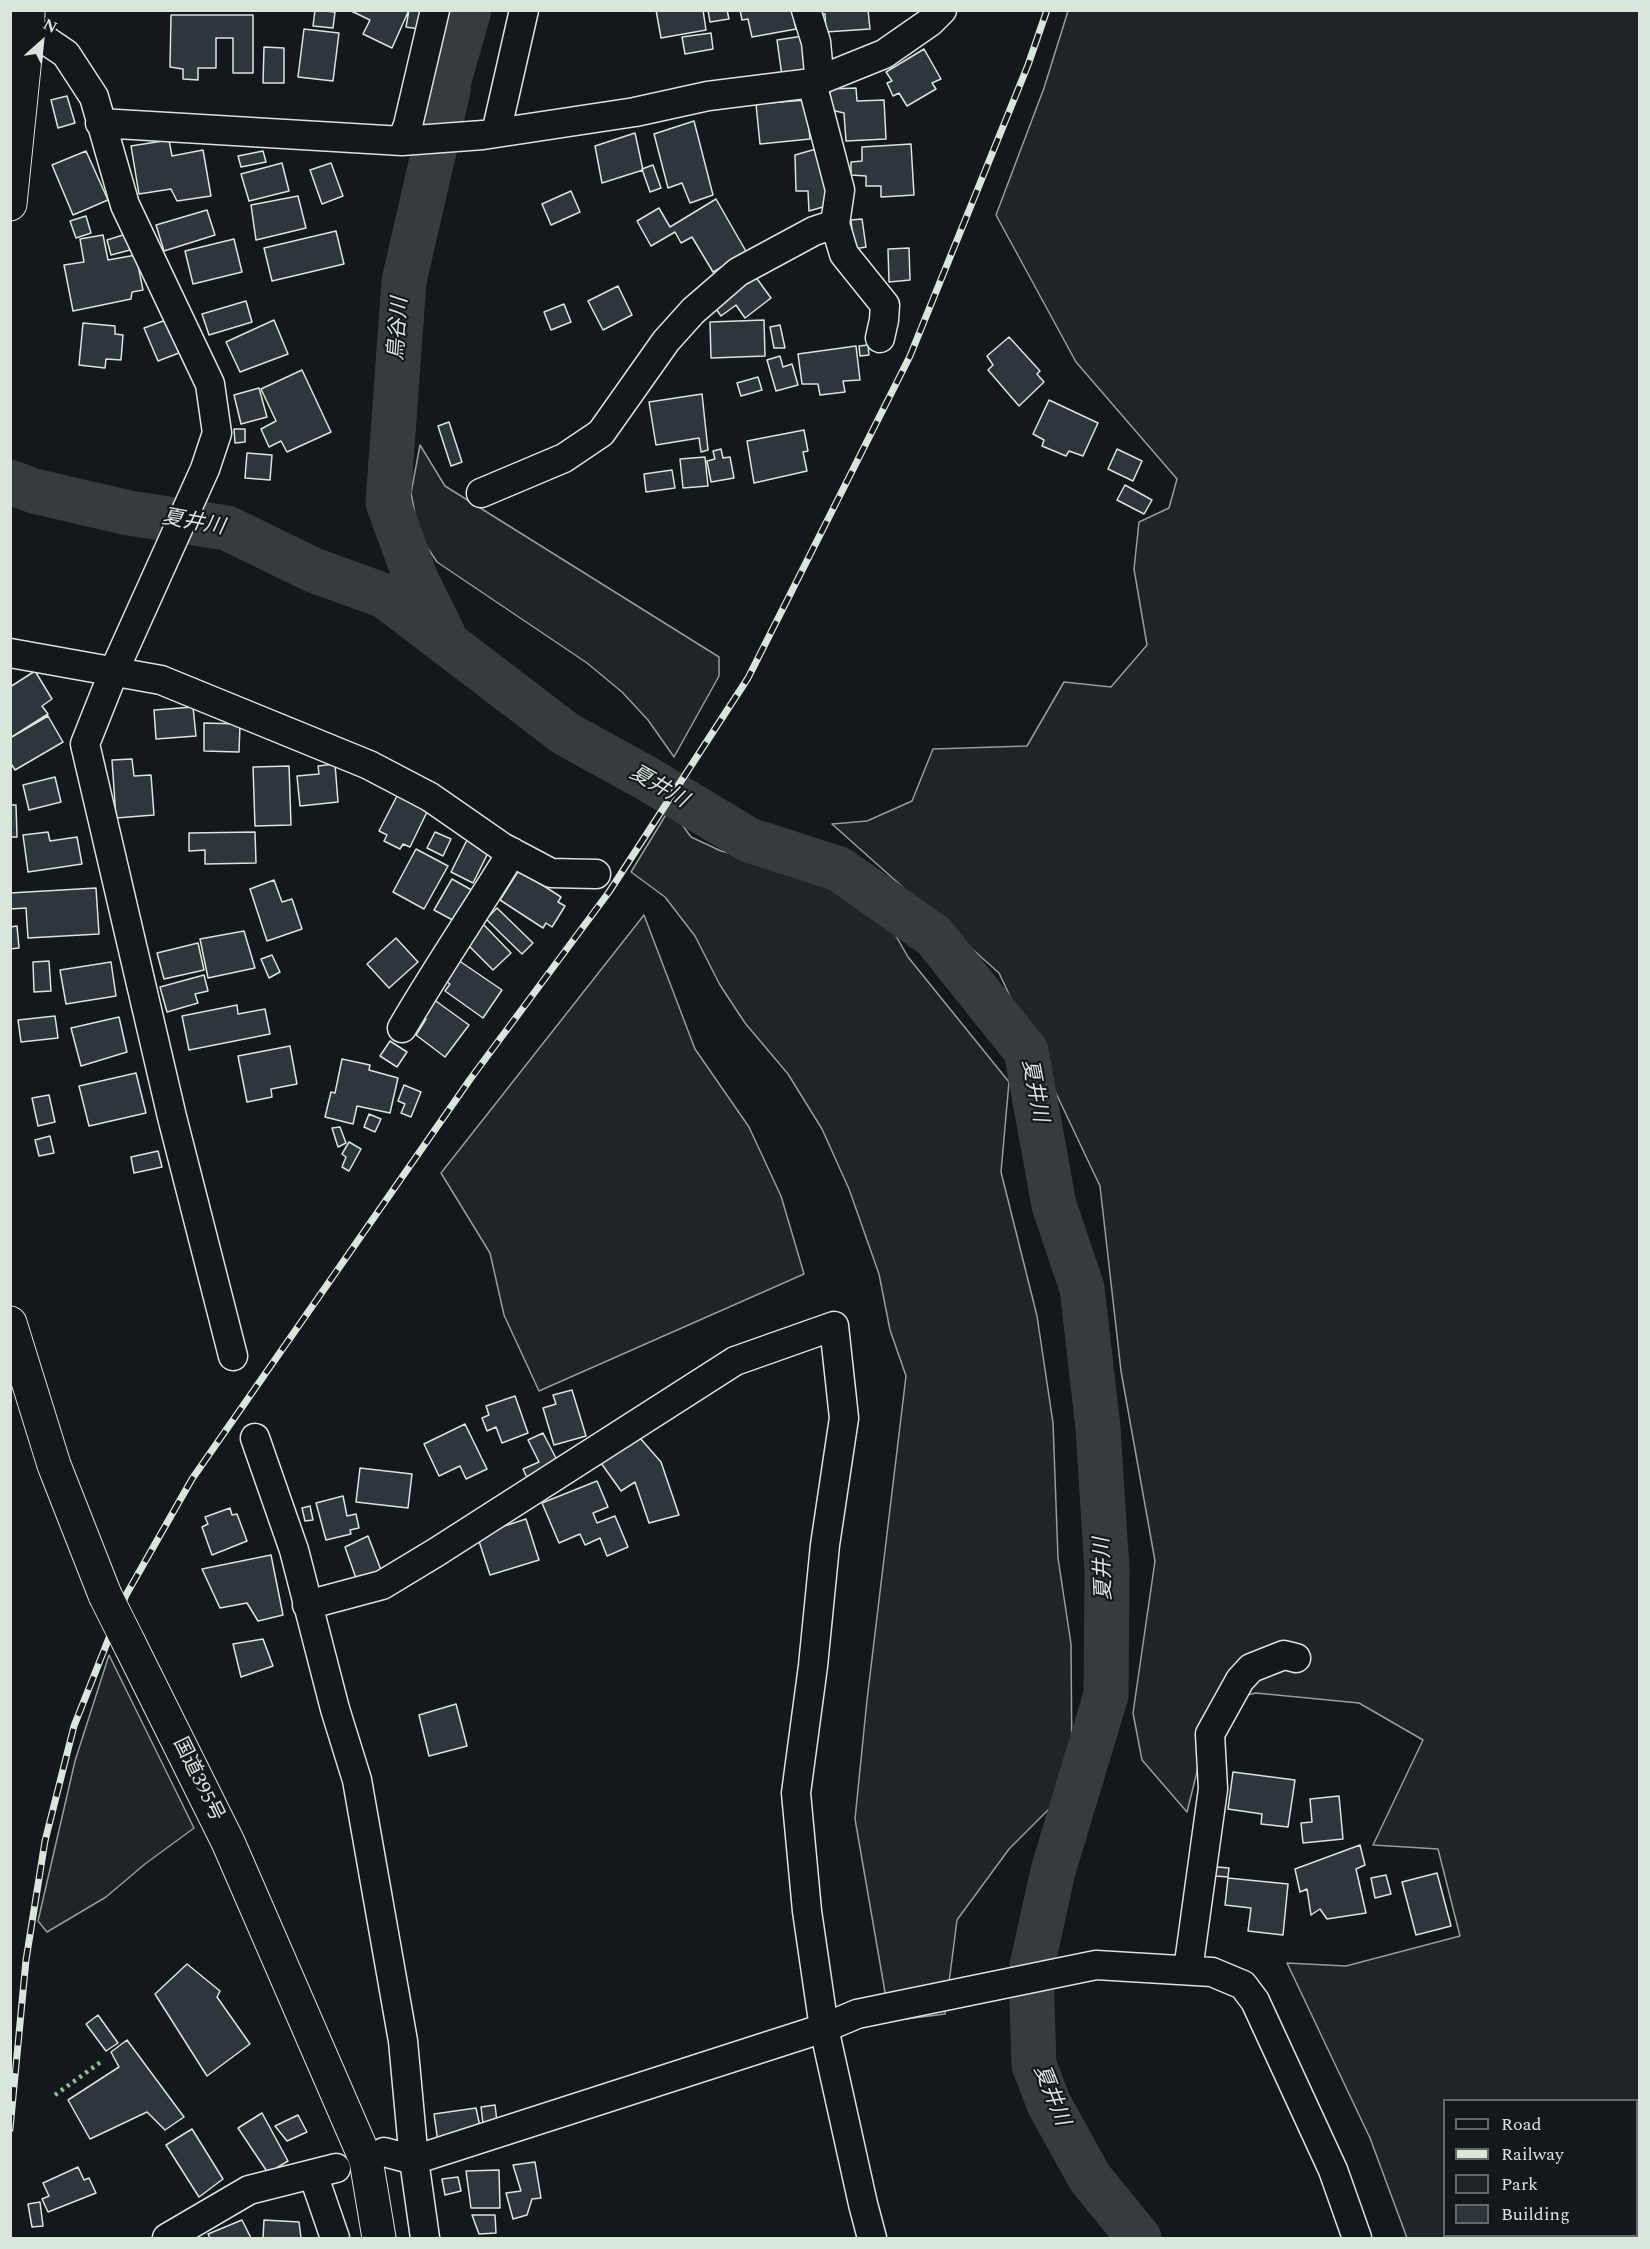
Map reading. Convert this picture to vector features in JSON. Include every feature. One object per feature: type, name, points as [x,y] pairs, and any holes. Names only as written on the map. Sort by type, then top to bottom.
[{"type":"highway","points":[[10,204],[28,19]]},
{"type":"highway","name":"国道395号","points":[[10,1323],[54,1466],[105,1596],[228,1842],[366,2160],[379,2238]]},
{"type":"street","points":[[411,141],[408,125],[435,10]]},
{"type":"street","points":[[489,134],[524,10]]},
{"type":"street","points":[[806,10],[816,42],[819,73],[812,83],[840,190],[835,224],[844,254],[885,305],[880,338]]},
{"type":"street","points":[[100,123],[411,141],[489,134],[635,112],[708,96],[812,83],[884,54],[930,22],[942,10]]},
{"type":"street","points":[[28,19],[66,54],[94,97],[124,205],[210,384],[217,433],[205,469],[119,659],[85,744],[172,1117],[233,1356]]},
{"type":"street","points":[[482,493],[564,458],[601,433],[666,341],[693,311],[738,272],[793,242],[835,224]]},
{"type":"street","points":[[10,653],[119,659],[161,680],[369,765],[430,797],[512,852],[551,873],[596,874]]},
{"type":"street","points":[[402,1028],[434,973],[471,921],[512,852]]},
{"type":"street","points":[[307,1605],[382,1585],[735,1361],[834,1326],[844,1418],[825,1545],[813,1666],[796,1793],[807,1911],[824,2028],[872,2238]]},
{"type":"street","points":[[255,1438],[294,1550],[307,1605],[360,1792],[404,2041],[414,2160],[425,2238]]},
{"type":"street","points":[[1176,1970],[1214,1789],[1210,1734],[1239,1680],[1251,1668],[1284,1655],[1296,1658]]},
{"type":"street","points":[[384,2152],[414,2160],[824,2028],[857,2014],[1096,1965],[1212,1972],[1243,1985],[1255,2001],[1334,2170],[1357,2238]]},
{"type":"street","points":[[167,2238],[249,2190],[324,2171],[335,2238]]},
{"type":"green space","points":[[1068,11],[1639,11],[1639,2238],[1407,2238],[1370,2138],[1287,1963],[1346,1966],[1460,1936],[1438,1849],[1373,1845],[1423,1740],[1359,1703],[1256,1693],[1214,1703],[1187,1812],[1142,1760],[1133,1713],[1155,1561],[1121,1371],[1100,1186],[999,973],[832,824],[867,821],[912,801],[933,749],[1027,746],[1064,682],[1111,687],[1147,645],[1134,569],[1139,522],[1169,508],[1177,479],[1076,362],[996,215],[1044,88]]},
{"type":"green space","points":[[420,445],[445,486],[719,657],[719,676],[674,757],[648,720],[622,692],[587,663],[437,562],[419,535],[411,493]]},
{"type":"green space","points":[[670,808],[691,837],[721,851],[819,874],[855,893],[883,913],[908,957],[1009,1082],[1001,1172],[1037,1316],[1053,1423],[1058,1558],[1071,1644],[1072,1774],[1057,1801],[1009,1849],[957,1920],[945,2014],[890,2021],[855,1819],[906,1376],[890,1330],[879,1274],[849,1189],[822,1129],[788,1074],[745,1023],[720,985],[695,936],[665,897],[631,872]]},
{"type":"green space","points":[[644,915],[695,1049],[749,1127],[781,1196],[804,1274],[539,1391],[504,1315],[490,1253],[441,1173]]},
{"type":"green space","points":[[109,1655],[194,1828],[145,1864],[106,1897],[47,1932],[38,1921],[75,1761]]},
{"type":"building","points":[[315,10],[335,12],[333,28],[313,26]]},
{"type":"building","points":[[349,10],[409,10],[392,48],[363,34],[370,20]]},
{"type":"building","points":[[409,10],[422,10],[419,29],[406,27]]},
{"type":"building","points":[[656,10],[703,10],[706,30],[661,38]]},
{"type":"building","points":[[708,10],[727,10],[729,19],[710,22]]},
{"type":"building","points":[[740,10],[792,10],[796,29],[752,37],[748,19],[742,20]]},
{"type":"building","points":[[815,10],[868,10],[870,29],[826,32],[825,14],[815,14]]},
{"type":"building","points":[[171,15],[253,15],[253,73],[233,73],[233,38],[216,38],[216,68],[198,68],[198,80],[183,79],[183,69],[170,67]]},
{"type":"building","points":[[304,29],[339,33],[333,81],[298,77]]},
{"type":"building","points":[[711,33],[713,49],[685,54],[682,37]]},
{"type":"building","points":[[803,36],[809,72],[782,76],[777,40]]},
{"type":"building","points":[[264,47],[284,48],[284,83],[263,83]]},
{"type":"building","points":[[924,49],[941,79],[932,83],[936,89],[907,106],[899,93],[893,96],[887,83],[892,81],[886,72]]},
{"type":"building","points":[[856,88],[857,101],[884,100],[886,139],[846,141],[844,113],[831,110],[830,89]]},
{"type":"building","points":[[67,96],[75,123],[58,128],[51,100]]},
{"type":"building","points":[[806,100],[810,139],[760,144],[756,104]]},
{"type":"building","points":[[694,121],[713,195],[690,203],[682,183],[668,188],[654,134]]},
{"type":"building","points":[[635,133],[643,170],[602,183],[595,146]]},
{"type":"building","points":[[169,140],[172,156],[203,150],[211,196],[177,201],[171,189],[139,194],[131,146]]},
{"type":"building","points":[[911,144],[914,195],[881,197],[881,186],[866,186],[866,176],[851,175],[851,162],[862,161],[862,147]]},
{"type":"building","points":[[816,149],[833,204],[809,211],[808,191],[796,191],[795,155]]},
{"type":"building","points":[[86,151],[108,200],[73,215],[52,165]]},
{"type":"building","points":[[263,151],[266,162],[241,167],[238,156]]},
{"type":"building","points":[[282,163],[289,191],[249,201],[241,174]]},
{"type":"building","points":[[331,163],[343,196],[322,204],[310,170]]},
{"type":"building","points":[[653,165],[661,188],[650,192],[642,169]]},
{"type":"building","points":[[571,191],[580,212],[551,225],[542,204]]},
{"type":"building","points":[[298,196],[306,228],[256,240],[251,205]]},
{"type":"building","points":[[716,199],[747,253],[713,272],[692,237],[681,243],[675,232],[651,246],[637,221],[659,208],[670,227]]},
{"type":"building","points":[[207,210],[215,235],[164,251],[156,225]]},
{"type":"building","points":[[86,216],[91,233],[76,238],[70,221]]},
{"type":"building","points":[[862,219],[866,247],[854,249],[851,220]]},
{"type":"building","points":[[336,231],[344,264],[272,281],[264,248]]},
{"type":"building","points":[[126,234],[130,250],[111,255],[107,240]]},
{"type":"building","points":[[103,235],[108,260],[136,255],[143,290],[132,292],[131,299],[73,311],[64,265],[84,262],[80,239]]},
{"type":"building","points":[[234,239],[242,272],[193,284],[185,251]]},
{"type":"building","points":[[909,248],[910,280],[889,282],[888,249]]},
{"type":"building","points":[[755,276],[771,298],[745,318],[736,305],[721,316],[714,306]]},
{"type":"building","points":[[618,286],[632,315],[603,330],[588,301]]},
{"type":"building","points":[[246,301],[252,322],[209,335],[202,314]]},
{"type":"building","points":[[564,304],[571,322],[551,330],[544,312]]},
{"type":"building","points":[[166,320],[179,353],[158,361],[144,328]]},
{"type":"building","points":[[274,320],[288,354],[240,372],[226,342]]},
{"type":"building","points":[[764,320],[765,356],[711,358],[710,322]]},
{"type":"building","points":[[83,323],[115,326],[115,334],[123,335],[121,360],[106,359],[105,368],[79,365]]},
{"type":"building","points":[[780,325],[785,348],[774,348],[770,327]]},
{"type":"building","points":[[1009,337],[1040,371],[1037,374],[1044,382],[1019,406],[988,370],[993,365],[987,356]]},
{"type":"building","points":[[868,345],[869,355],[860,356],[859,346]]},
{"type":"building","points":[[856,346],[860,380],[843,381],[845,392],[820,395],[818,384],[802,384],[798,354]]},
{"type":"building","points":[[780,356],[783,367],[792,364],[798,385],[776,391],[767,360]]},
{"type":"building","points":[[302,370],[331,432],[287,452],[281,441],[269,447],[261,429],[276,421],[261,389]]},
{"type":"building","points":[[758,377],[762,390],[741,396],[737,383]]},
{"type":"building","points":[[259,388],[267,417],[241,424],[234,395]]},
{"type":"building","points":[[702,394],[708,450],[701,452],[699,438],[656,445],[649,402]]},
{"type":"building","points":[[1049,400],[1098,423],[1083,456],[1069,451],[1066,456],[1042,446],[1044,440],[1033,434]]},
{"type":"building","points":[[449,422],[462,462],[451,466],[438,426]]},
{"type":"building","points":[[234,429],[245,429],[245,442],[235,443]]},
{"type":"building","points":[[804,430],[808,451],[803,452],[807,471],[754,483],[747,441]]},
{"type":"building","points":[[721,449],[723,458],[730,457],[734,478],[711,482],[707,461],[715,459],[713,451]]},
{"type":"building","points":[[1117,449],[1142,461],[1133,481],[1108,469]]},
{"type":"building","points":[[247,453],[272,455],[270,480],[245,478]]},
{"type":"building","points":[[705,457],[708,486],[683,488],[680,459]]},
{"type":"building","points":[[672,470],[675,488],[646,492],[644,474]]},
{"type":"building","points":[[1125,485],[1152,500],[1144,514],[1117,500]]},
{"type":"building","points":[[35,671],[52,699],[42,706],[48,714],[10,738],[10,687]]},
{"type":"building","points":[[193,707],[196,736],[156,739],[154,710]]},
{"type":"building","points":[[48,716],[63,742],[15,770],[10,762],[10,738]]},
{"type":"building","points":[[204,723],[240,724],[239,752],[204,751]]},
{"type":"building","points":[[132,759],[134,776],[151,775],[154,815],[116,818],[112,760]]},
{"type":"building","points":[[335,764],[338,802],[300,806],[297,776],[319,774],[318,766]]},
{"type":"building","points":[[289,766],[291,825],[255,826],[253,767]]},
{"type":"building","points":[[55,777],[61,802],[29,810],[23,785]]},
{"type":"building","points":[[398,794],[428,810],[410,847],[403,844],[400,849],[384,841],[387,835],[379,831]]},
{"type":"building","points":[[10,805],[16,805],[17,837],[10,837]]},
{"type":"building","points":[[48,832],[50,841],[77,837],[82,864],[28,872],[23,835]]},
{"type":"building","points":[[255,832],[256,863],[205,864],[205,850],[189,851],[189,833]]},
{"type":"building","points":[[435,832],[451,839],[443,856],[427,848]]},
{"type":"building","points":[[467,840],[489,851],[473,883],[451,872]]},
{"type":"building","points":[[416,849],[448,866],[424,909],[393,892]]},
{"type":"building","points":[[519,870],[561,897],[558,902],[565,906],[552,927],[546,923],[543,928],[500,900]]},
{"type":"building","points":[[452,879],[477,893],[460,924],[434,910]]},
{"type":"building","points":[[274,880],[282,902],[292,899],[302,929],[267,941],[250,889]]},
{"type":"building","points":[[96,888],[99,934],[28,938],[26,908],[10,909],[10,893]]},
{"type":"building","points":[[497,908],[533,943],[522,954],[486,919]]},
{"type":"building","points":[[483,924],[511,953],[493,970],[465,942]]},
{"type":"building","points":[[17,926],[19,948],[10,949],[10,927]]},
{"type":"building","points":[[244,931],[255,968],[208,978],[200,939]]},
{"type":"building","points":[[396,938],[418,962],[389,988],[367,964]]},
{"type":"building","points":[[198,943],[204,970],[164,979],[157,953]]},
{"type":"building","points":[[272,955],[280,972],[269,978],[261,959]]},
{"type":"building","points":[[455,958],[502,990],[483,1018],[445,991],[450,984],[441,978]]},
{"type":"building","points":[[49,961],[51,991],[34,992],[33,962]]},
{"type":"building","points":[[111,962],[116,996],[66,1004],[60,970]]},
{"type":"building","points":[[204,975],[208,991],[195,994],[198,1003],[167,1012],[160,987]]},
{"type":"building","points":[[433,999],[469,1025],[445,1057],[416,1035],[426,1019],[421,1015]]},
{"type":"building","points":[[237,1005],[238,1014],[265,1009],[270,1034],[189,1050],[182,1016]]},
{"type":"building","points":[[55,1016],[58,1038],[21,1042],[18,1020]]},
{"type":"building","points":[[119,1017],[127,1052],[81,1066],[71,1028]]},
{"type":"building","points":[[390,1041],[407,1052],[397,1067],[380,1056]]},
{"type":"building","points":[[290,1046],[297,1084],[271,1089],[272,1097],[247,1102],[238,1056]]},
{"type":"building","points":[[342,1059],[370,1065],[369,1070],[398,1078],[390,1113],[357,1106],[353,1124],[325,1117],[331,1092],[335,1093]]},
{"type":"building","points":[[136,1073],[146,1113],[89,1126],[79,1086]]},
{"type":"building","points":[[404,1085],[421,1092],[411,1117],[401,1113],[405,1104],[398,1101]]},
{"type":"building","points":[[49,1095],[55,1122],[38,1126],[32,1098]]},
{"type":"building","points":[[369,1114],[381,1119],[375,1132],[364,1127]]},
{"type":"building","points":[[340,1127],[346,1143],[338,1147],[332,1128]]},
{"type":"building","points":[[50,1136],[54,1153],[39,1156],[35,1140]]},
{"type":"building","points":[[349,1142],[361,1149],[349,1171],[342,1167],[346,1157],[342,1154]]},
{"type":"building","points":[[158,1151],[162,1167],[134,1173],[131,1157]]},
{"type":"building","points":[[572,1390],[586,1436],[554,1445],[543,1408],[556,1404],[553,1395]]},
{"type":"building","points":[[515,1396],[528,1433],[502,1443],[496,1427],[487,1431],[482,1418],[489,1415],[486,1406]]},
{"type":"building","points":[[465,1424],[487,1469],[466,1479],[460,1466],[439,1476],[424,1444]]},
{"type":"building","points":[[543,1433],[559,1464],[528,1480],[523,1469],[539,1462],[528,1440]]},
{"type":"building","points":[[640,1438],[661,1462],[679,1515],[649,1523],[635,1482],[621,1491],[601,1463]]},
{"type":"building","points":[[360,1468],[412,1474],[408,1508],[356,1502]]},
{"type":"building","points":[[597,1481],[608,1507],[593,1513],[597,1523],[615,1516],[628,1547],[607,1556],[600,1538],[585,1545],[580,1534],[559,1543],[542,1503]]},
{"type":"building","points":[[343,1496],[347,1516],[356,1514],[359,1528],[350,1530],[351,1534],[326,1540],[316,1503]]},
{"type":"building","points":[[310,1506],[313,1520],[305,1521],[302,1508]]},
{"type":"building","points":[[230,1508],[232,1515],[237,1514],[247,1541],[212,1555],[202,1527],[208,1524],[205,1517]]},
{"type":"building","points":[[526,1519],[539,1560],[490,1575],[477,1535]]},
{"type":"building","points":[[368,1536],[383,1575],[358,1584],[345,1547]]},
{"type":"building","points":[[271,1555],[283,1615],[258,1621],[247,1603],[220,1608],[202,1569]]},
{"type":"building","points":[[263,1639],[273,1666],[241,1677],[233,1644]]},
{"type":"building","points":[[456,1704],[467,1746],[429,1756],[419,1715]]},
{"type":"building","points":[[1233,1772],[1295,1780],[1288,1827],[1261,1824],[1262,1814],[1228,1809]]},
{"type":"building","points":[[1339,1796],[1343,1839],[1303,1843],[1301,1823],[1312,1822],[1310,1799]]},
{"type":"building","points":[[1360,1845],[1365,1865],[1356,1869],[1366,1913],[1327,1919],[1320,1909],[1311,1915],[1307,1889],[1300,1892],[1295,1869]]},
{"type":"building","points":[[1217,1867],[1229,1868],[1228,1877],[1215,1876]]},
{"type":"building","points":[[1437,1873],[1451,1926],[1416,1935],[1402,1882]]},
{"type":"building","points":[[1386,1875],[1391,1894],[1375,1898],[1371,1878]]},
{"type":"building","points":[[1228,1878],[1288,1884],[1283,1935],[1248,1931],[1251,1908],[1225,1905]]},
{"type":"building","points":[[187,1964],[220,1991],[217,1997],[250,2044],[207,2076],[155,1994]]},
{"type":"building","points":[[98,2015],[118,2043],[106,2051],[86,2024]]},
{"type":"building","points":[[127,2040],[184,2117],[165,2130],[147,2112],[90,2139],[68,2100],[119,2067],[111,2052]]},
{"type":"building","points":[[495,2105],[499,2138],[485,2140],[481,2107]]},
{"type":"building","points":[[476,2108],[482,2136],[438,2142],[434,2114]]},
{"type":"building","points":[[262,2113],[288,2161],[268,2173],[238,2128]]},
{"type":"building","points":[[298,2115],[307,2132],[287,2141],[275,2126]]},
{"type":"building","points":[[192,2129],[223,2179],[199,2197],[166,2145]]},
{"type":"building","points":[[535,2162],[541,2198],[532,2199],[527,2215],[513,2219],[506,2193],[521,2191],[513,2165]]},
{"type":"building","points":[[78,2167],[84,2180],[89,2178],[96,2193],[48,2212],[42,2199],[49,2196],[43,2183]]},
{"type":"building","points":[[499,2170],[500,2208],[471,2208],[466,2171]]},
{"type":"building","points":[[458,2177],[461,2191],[445,2195],[442,2179]]},
{"type":"building","points":[[40,2202],[43,2226],[32,2227],[28,2204]]},
{"type":"building","points":[[472,2215],[495,2215],[496,2233],[479,2234]]},
{"type":"building","points":[[242,2220],[251,2238],[210,2238],[208,2234]]},
{"type":"building","points":[[264,2220],[299,2222],[301,2238],[263,2238]]},
{"type":"waterway","name":"鳥谷川","points":[[443,634],[416,579],[388,503],[404,281],[449,80],[469,10]]},
{"type":"waterway","name":"夏井川","points":[[10,482],[34,491],[129,513],[227,528],[313,570],[385,596],[566,734],[646,778],[749,840],[839,869],[934,936],[1026,1051],[1054,1205],[1082,1288],[1098,1428],[1107,1570],[1106,1695],[1053,1871],[1031,1971],[1034,2065],[1049,2104],[1090,2178],[1139,2238]]},
{"type":"railway","points":[[10,2129],[26,1960],[45,1841],[74,1726],[126,1595],[192,1479],[471,1078],[609,892],[748,678],[910,356],[1028,65],[1047,10]]},
{"type":"hedge","points":[[55,2095],[102,2061]]}]
